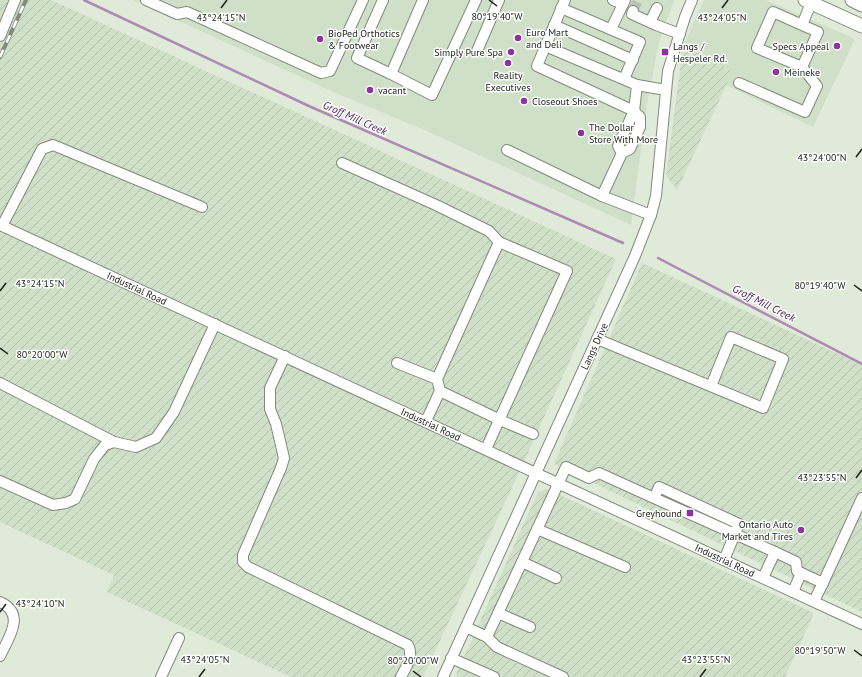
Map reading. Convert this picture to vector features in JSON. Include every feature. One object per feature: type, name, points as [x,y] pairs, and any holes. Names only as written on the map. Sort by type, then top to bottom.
[{"type":"main road","points":[[852,0],[862,5]]},
{"type":"main road","points":[[808,1],[862,26]]},
{"type":"street","points":[[0,36],[15,0]]},
{"type":"street","points":[[146,0],[177,14],[187,12],[321,73],[330,71],[363,0]]},
{"type":"street","points":[[383,0],[357,58],[432,95],[476,0]]},
{"type":"street","points":[[391,74],[423,0]]},
{"type":"street","points":[[477,51],[499,0]]},
{"type":"street","points":[[611,29],[624,2],[613,0]]},
{"type":"street","name":"Langs Drive","points":[[443,677],[635,256],[651,215],[656,196],[668,71],[692,0]]},
{"type":"street","points":[[802,25],[808,1]]},
{"type":"street","points":[[602,196],[622,153],[630,150],[640,127],[640,117],[634,110],[537,66],[563,4],[640,42],[624,79]]},
{"type":"street","points":[[650,22],[657,8]]},
{"type":"street","points":[[633,11],[632,14],[680,34]]},
{"type":"street","points":[[739,83],[805,112],[817,86],[802,67],[757,48],[773,12],[818,32],[802,67]]},
{"type":"street","points":[[554,25],[632,60]]},
{"type":"street","points":[[545,46],[637,85],[666,90]]},
{"type":"street","points":[[634,110],[637,85]]},
{"type":"street","points":[[1,225],[42,149],[53,145],[202,207]]},
{"type":"street","points":[[507,150],[602,196],[651,215]]},
{"type":"street","points":[[342,163],[436,205],[489,231],[499,242],[567,271],[486,449]]},
{"type":"street","name":"Industrial Road","points":[[1,225],[862,624]]},
{"type":"street","points":[[426,421],[440,391],[437,379],[499,242]]},
{"type":"street","points":[[0,382],[114,442],[136,447],[156,438],[174,412],[216,324]]},
{"type":"street","points":[[597,339],[763,408],[784,359],[731,337],[711,386]]},
{"type":"street","points":[[285,356],[270,388],[270,409],[276,424],[284,458],[243,555],[243,562],[248,567],[408,645],[411,650],[411,655],[401,677]]},
{"type":"street","points":[[397,363],[437,379]]},
{"type":"street","points":[[440,391],[533,434]]},
{"type":"street","points":[[0,481],[53,505],[66,503],[75,499],[94,459],[105,446],[114,442]]},
{"type":"street","points":[[487,637],[566,467],[589,478],[599,473],[775,552],[796,562],[797,571],[823,583]]},
{"type":"street","points":[[814,601],[862,498]]},
{"type":"street","points":[[537,529],[625,567]]},
{"type":"street","points":[[724,560],[735,535]]},
{"type":"street","points":[[763,578],[775,552]]},
{"type":"street","points":[[522,562],[556,578]]},
{"type":"street","points":[[793,592],[802,573]]},
{"type":"street","points":[[0,602],[8,605],[13,612],[14,624],[0,656]]},
{"type":"street","points":[[498,613],[530,627]]},
{"type":"street","points":[[466,627],[487,637],[497,647],[563,677]]},
{"type":"street","points":[[161,677],[179,638]]},
{"type":"street","points":[[452,658],[494,677]]},
{"type":"shaded area","points":[[0,0],[51,0],[616,259],[516,479],[423,677],[291,677],[107,592],[114,575],[0,522]]},
{"type":"shaded area","points":[[133,0],[674,0],[659,42],[647,104],[631,225],[427,131],[336,93]]},
{"type":"shaded area","points":[[704,0],[766,0],[855,39],[813,127],[726,85],[733,71],[683,46]]},
{"type":"shaded area","points":[[683,46],[733,71],[677,190],[666,176]]},
{"type":"shaded area","points":[[642,263],[862,365],[862,612],[554,464]]},
{"type":"shaded area","points":[[547,489],[814,613],[785,677],[455,677],[538,492]]},
{"type":"waterway","name":"Groff Mill Creek","points":[[84,0],[311,107],[623,243]]},
{"type":"waterway","name":"Groff Mill Creek","points":[[658,258],[862,364]]},
{"type":"tunnel","points":[[633,11],[638,0]]},
{"type":"railway","points":[[0,57],[26,0]]},
{"type":"place","name":"Euro Mart and Deli","points":[[518,38]]},
{"type":"place","name":"BioPed Orthotics & Footwear","points":[[320,39]]},
{"type":"place","name":"Specs Appeal","points":[[837,46]]},
{"type":"place","name":"Simply Pure Spa","points":[[511,52]]},
{"type":"place","name":"Langs / Hespeler Rd.","points":[[665,52]]},
{"type":"place","name":"Reality Executives","points":[[508,63]]},
{"type":"place","name":"Meineke","points":[[776,72]]},
{"type":"place","name":"vacant","points":[[370,90]]},
{"type":"place","name":"Closeout Shoes","points":[[524,101]]},
{"type":"place","name":"The Dollar Store With More","points":[[581,133]]},
{"type":"place","name":"Greyhound","points":[[690,513]]},
{"type":"place","name":"Ontario Auto Market and Tires","points":[[801,530]]}]
